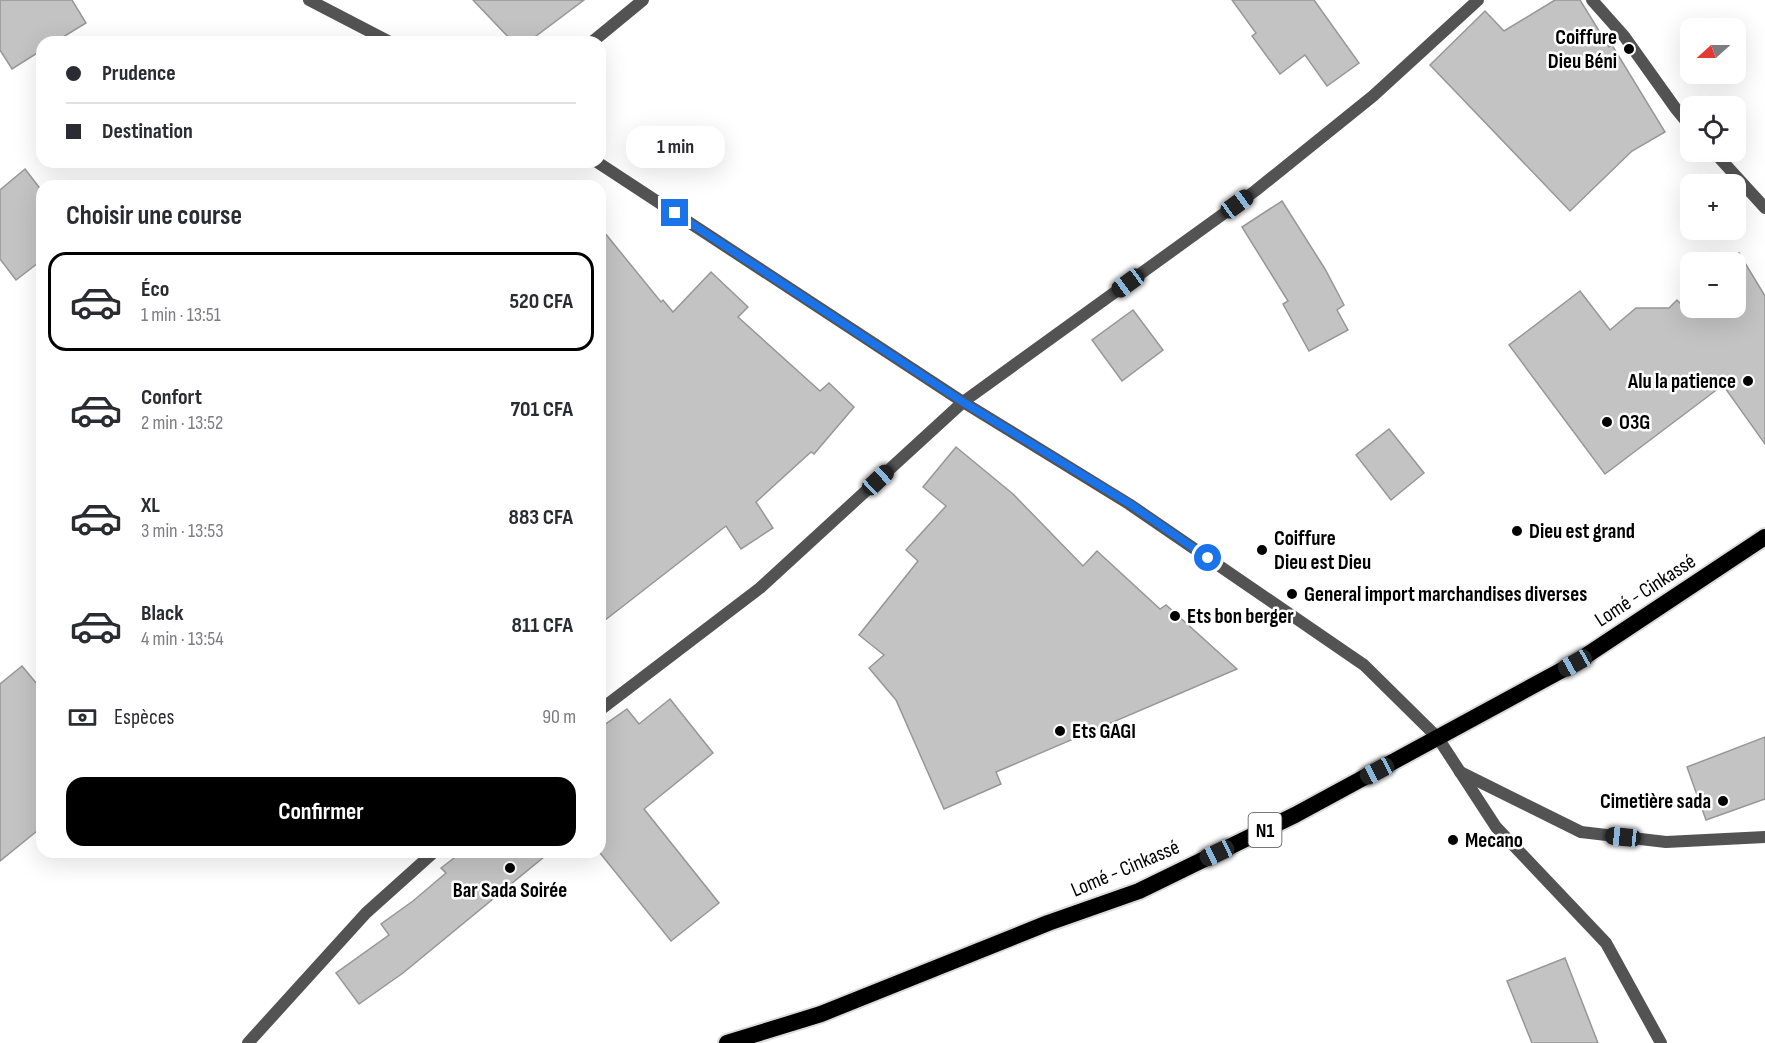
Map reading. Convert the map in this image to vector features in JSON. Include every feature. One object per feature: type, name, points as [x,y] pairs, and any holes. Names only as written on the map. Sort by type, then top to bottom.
[{"type":"highway","name":"Lomé - Cinkassé","points":[[727,1043],[820,1014],[1048,923],[1139,891],[1295,815],[1575,663],[1765,537]]},
{"type":"street","points":[[309,0],[378,36]]},
{"type":"street","points":[[599,36],[644,0]]},
{"type":"street","points":[[606,705],[760,588],[963,402],[1255,191],[1373,96],[1478,0]]},
{"type":"street","points":[[1592,0],[1624,36],[1680,114]]},
{"type":"street","points":[[1723,162],[1765,208]]},
{"type":"street","points":[[606,168],[963,402],[1130,504],[1364,666],[1438,738],[1496,827],[1606,943],[1661,1043]]},
{"type":"street","points":[[1460,772],[1581,832],[1666,842],[1765,837]]},
{"type":"street","points":[[1747,839],[1765,828]]},
{"type":"street","points":[[248,1043],[366,913],[427,858]]},
{"type":"building","points":[[0,0],[72,0],[86,23],[65,36],[36,36],[36,54],[12,69],[0,50]]},
{"type":"building","points":[[473,0],[584,0],[536,36],[507,36]]},
{"type":"building","points":[[1232,0],[1314,0],[1359,63],[1327,86],[1305,55],[1280,74],[1252,36],[1256,33]]},
{"type":"building","points":[[1555,0],[1580,0],[1609,47],[1612,45],[1665,132],[1632,151],[1570,211],[1430,65],[1485,11],[1504,31]]},
{"type":"building","points":[[25,169],[36,183],[36,265],[16,280],[0,259],[0,190]]},
{"type":"building","points":[[1282,201],[1325,269],[1344,305],[1337,310],[1348,330],[1309,351],[1283,304],[1288,301],[1242,227]]},
{"type":"building","points":[[606,234],[661,302],[663,300],[673,312],[711,272],[748,307],[738,317],[820,391],[829,383],[854,407],[814,454],[811,452],[756,502],[773,528],[741,549],[726,526],[606,619]]},
{"type":"building","points":[[1746,265],[1765,296],[1765,444],[1723,385],[1605,474],[1509,345],[1580,291],[1610,330],[1636,308],[1669,308],[1677,300],[1680,303],[1680,318],[1746,318]]},
{"type":"building","points":[[1133,310],[1163,350],[1122,381],[1092,340]]},
{"type":"building","points":[[1389,429],[1424,473],[1391,500],[1356,455]]},
{"type":"building","points":[[956,447],[1013,494],[1083,566],[1097,551],[1160,609],[1166,605],[1237,669],[996,772],[1001,784],[944,809],[896,700],[869,668],[884,655],[859,635],[918,561],[906,550],[946,506],[923,487]]},
{"type":"building","points":[[22,666],[36,683],[36,832],[0,861],[0,684]]},
{"type":"building","points":[[670,699],[713,753],[644,809],[719,903],[671,941],[604,858],[606,858],[606,724],[627,709],[639,724]]},
{"type":"building","points":[[1765,737],[1765,799],[1706,820],[1687,767]]},
{"type":"building","points":[[454,858],[543,858],[403,973],[359,1004],[336,973],[389,935],[381,924],[446,873],[441,868]]},
{"type":"building","points":[[1565,958],[1598,1043],[1532,1043],[1507,981]]},
{"type":"place","name":"Coiffure Dieu Béni","points":[[1629,49]]},
{"type":"place","name":"Alu la patience","points":[[1748,381]]},
{"type":"place","name":"O3G","points":[[1607,422]]},
{"type":"place","name":"Dieu est grand","points":[[1517,531]]},
{"type":"place","name":"Coiffure Dieu est Dieu","points":[[1262,550]]},
{"type":"place","name":"General import marchandises diverses","points":[[1292,594]]},
{"type":"place","name":"Ets bon berger","points":[[1175,616]]},
{"type":"place","name":"Ets GAGI","points":[[1060,731]]},
{"type":"place","name":"Cimetière sada","points":[[1723,801]]},
{"type":"place","name":"Mecano","points":[[1453,840]]},
{"type":"place","name":"Bar Sada Soirée","points":[[510,868]]},
{"type":"route","points":[[675,213],[963,402],[1130,504],[1208,558]]}]
